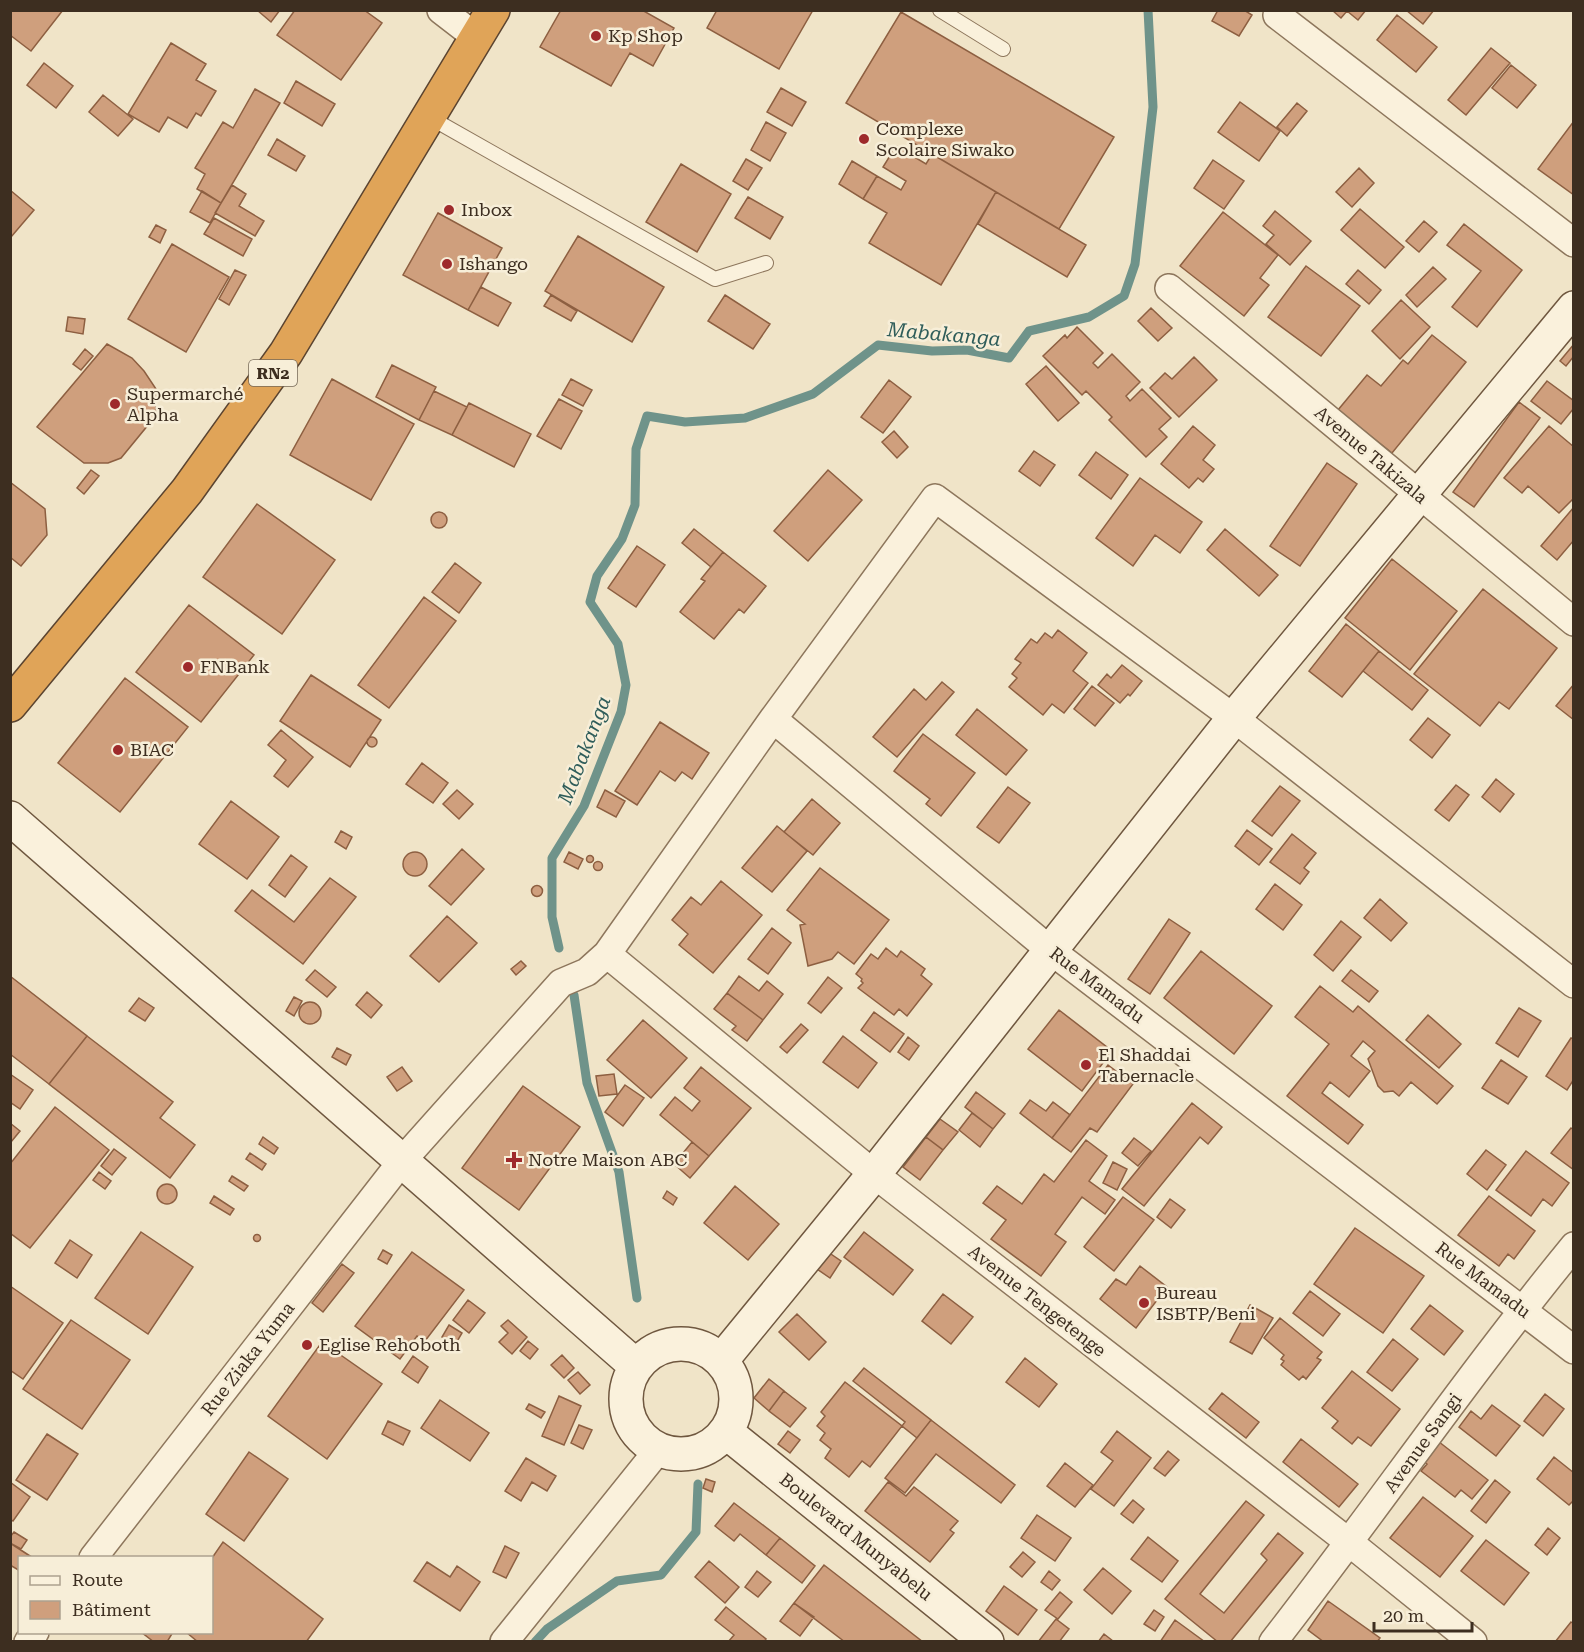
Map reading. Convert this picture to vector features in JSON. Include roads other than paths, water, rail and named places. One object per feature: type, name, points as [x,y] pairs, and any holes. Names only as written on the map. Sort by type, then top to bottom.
[{"type":"highway","name":"RN2","points":[[10,705],[188,491],[286,353],[484,24]]},
{"type":"street","points":[[441,10],[484,24]]},
{"type":"street","points":[[1277,15],[1574,243]]},
{"type":"street","name":"Avenue Takizala","points":[[1170,288],[1574,622]]},
{"type":"street","points":[[721,1361],[874,1174],[1234,718],[1574,308]]},
{"type":"street","points":[[607,954],[772,719],[935,498],[1234,718],[1574,984]]},
{"type":"street","name":"Rue Mamadu","points":[[772,719],[1050,950],[1574,1350]]},
{"type":"street","points":[[10,818],[636,1366]]},
{"type":"street","name":"Rue Ziaka Yuma","points":[[94,1556],[402,1161],[561,983],[587,972],[607,954]]},
{"type":"street","name":"Avenue Tengetenge","points":[[607,954],[874,1174],[1473,1641]]},
{"type":"street","name":"Avenue Sangi","points":[[1273,1641],[1350,1543],[1522,1309],[1574,1246]]},
{"type":"street","points":[[678,1344],[702,1347],[721,1361],[732,1377],[736,1395],[734,1415],[726,1432],[712,1444],[695,1452],[677,1454],[658,1449],[639,1435],[627,1413],[626,1389],[636,1366],[654,1350],[678,1344]]},
{"type":"street","name":"Boulevard Munyabelu","points":[[726,1432],[978,1639]]},
{"type":"street","points":[[504,1641],[658,1449]]},
{"type":"lane","points":[[940,10],[1003,49]]},
{"type":"lane","points":[[429,117],[715,279],[766,263]]},
{"type":"waterway","name":"Mabakanga","points":[[559,948],[552,917],[552,858],[584,806],[621,712],[626,685],[618,644],[590,602],[597,576],[622,539],[635,505],[636,449],[647,416],[685,422],[745,418],[813,394],[878,345],[932,351],[967,350],[1009,358],[1029,331],[1089,317],[1124,296],[1135,264],[1153,107],[1148,10]]},
{"type":"waterway","points":[[574,995],[587,1083],[619,1172],[637,1298]]},
{"type":"waterway","points":[[535,1642],[547,1629],[617,1581],[661,1575],[696,1532],[698,1484]]},
{"type":"place","name":"Kp Shop","points":[[596,36]]},
{"type":"place","name":"Complexe Scolaire Siwako","points":[[864,139]]},
{"type":"place","name":"Inbox","points":[[449,210]]},
{"type":"place","name":"Ishango","points":[[447,264]]},
{"type":"place","name":"Supermarché Alpha","points":[[115,404]]},
{"type":"place","name":"FNBank","points":[[188,667]]},
{"type":"place","name":"BIAC","points":[[118,750]]},
{"type":"place","name":"El Shaddai Tabernacle","points":[[1086,1065]]},
{"type":"place","name":"Notre Maison ABC","points":[[514,1160]]},
{"type":"place","name":"Bureau ISBTP/Beni","points":[[1144,1303]]},
{"type":"place","name":"Eglise Rehoboth","points":[[307,1345]]}]
